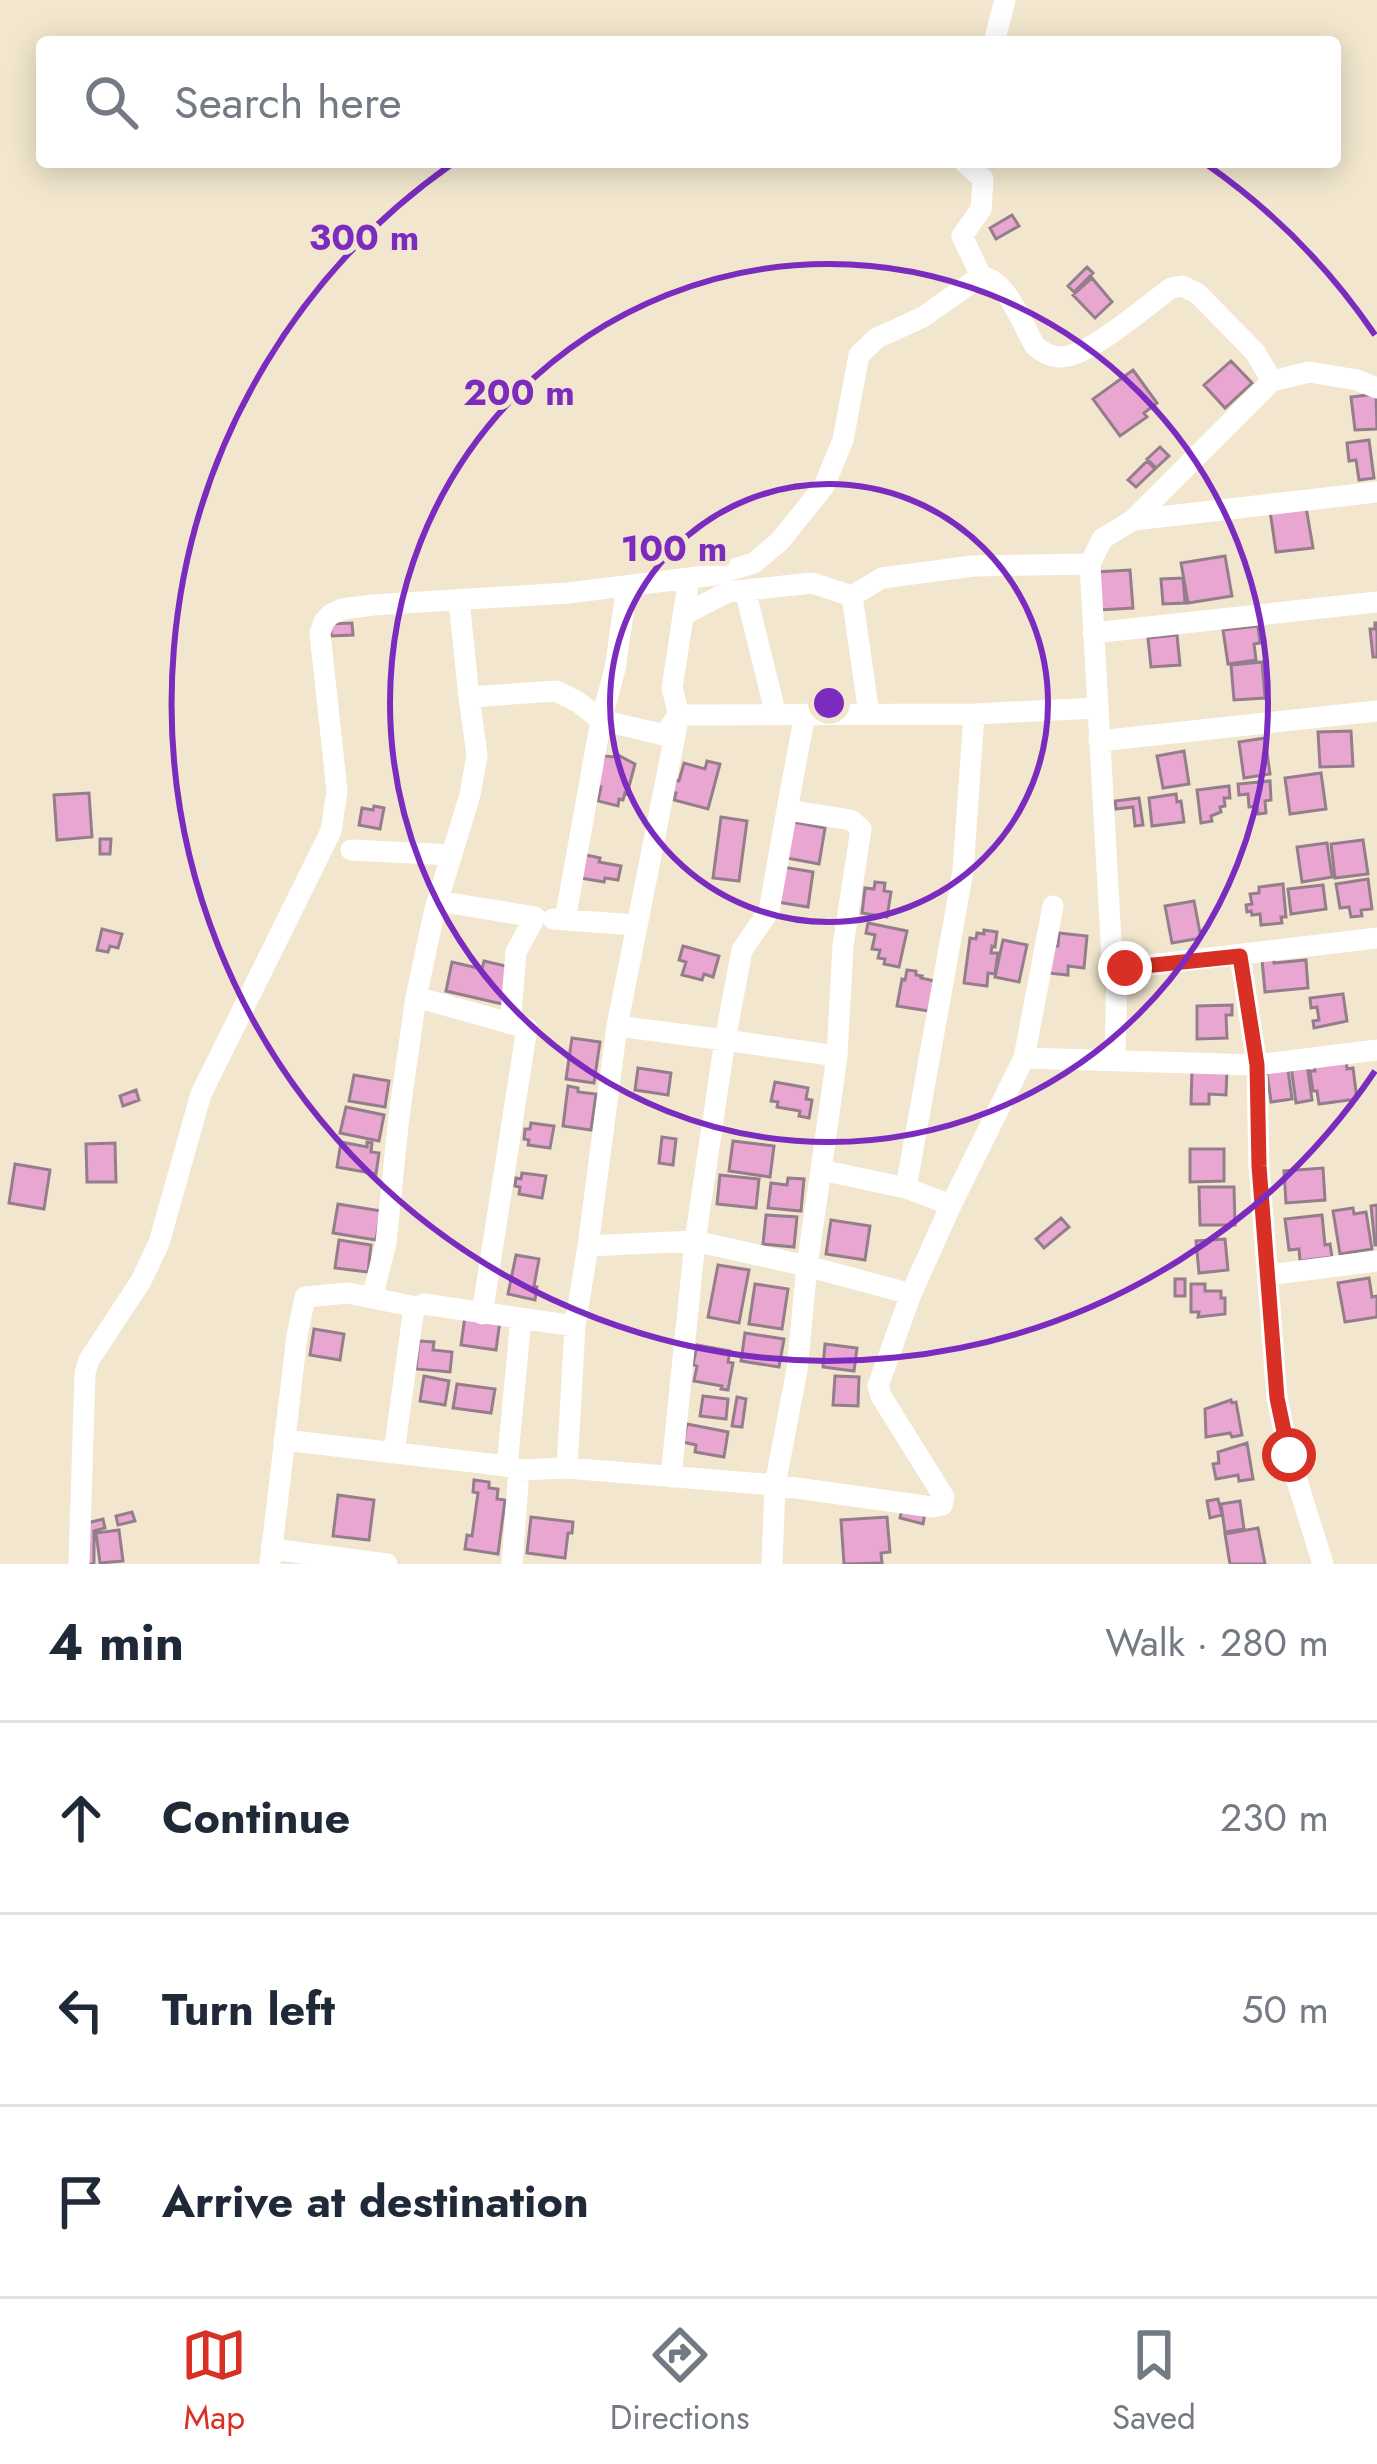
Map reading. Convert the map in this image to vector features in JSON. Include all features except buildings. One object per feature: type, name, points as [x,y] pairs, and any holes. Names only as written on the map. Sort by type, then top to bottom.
[{"type":"street","points":[[996,36],[1005,0]]},
{"type":"street","points":[[971,168],[983,179],[981,209],[962,236],[982,275]]},
{"type":"street","points":[[79,1564],[88,1360],[141,1281],[159,1243],[201,1094],[331,831],[337,791],[320,650],[323,622],[342,609],[627,586],[714,575],[754,563],[824,485],[843,440],[859,356],[877,338],[922,317],[982,275],[1000,284],[1040,351],[1058,358],[1078,354],[1172,288],[1182,286],[1197,293],[1256,352],[1272,381]]},
{"type":"street","points":[[1377,388],[1309,372],[1272,381],[1133,520],[1102,539],[1090,564],[1112,959],[1125,968],[1377,938]]},
{"type":"street","points":[[1133,520],[1377,492]]},
{"type":"street","points":[[683,615],[728,592],[812,584],[852,596],[882,578],[973,566],[1090,564]]},
{"type":"street","points":[[567,1468],[575,1326],[617,1026],[679,715],[672,688],[689,578]]},
{"type":"street","points":[[565,920],[627,586]]},
{"type":"street","points":[[746,590],[776,715]]},
{"type":"street","points":[[852,596],[869,714]]},
{"type":"street","points":[[372,1298],[386,1243],[416,997],[477,755],[459,601]]},
{"type":"street","points":[[1093,633],[1377,602]]},
{"type":"street","points":[[469,697],[556,692],[601,720],[664,735],[679,715]]},
{"type":"street","points":[[679,715],[974,714],[1097,708]]},
{"type":"street","points":[[1099,741],[1377,711]]},
{"type":"street","points":[[670,1477],[695,1241],[725,1040],[742,950],[769,911],[805,714]]},
{"type":"street","points":[[906,1188],[963,871],[974,714]]},
{"type":"street","points":[[772,1564],[775,1485],[797,1370],[837,1056],[843,946],[861,829],[851,820],[787,810]]},
{"type":"street","points":[[351,850],[452,855]]},
{"type":"street","points":[[435,909],[443,902],[636,926]]},
{"type":"street","points":[[284,1440],[513,1468],[775,1485],[942,1505],[944,1497],[880,1396],[878,1385],[911,1294],[1024,1058],[1052,906]]},
{"type":"street","points":[[510,1024],[516,952],[535,917]]},
{"type":"street","points":[[1240,956],[1257,1065],[1259,1166],[1277,1398],[1324,1564]]},
{"type":"street","points":[[1115,1061],[1117,965]]},
{"type":"street","points":[[416,997],[526,1028],[482,1314]]},
{"type":"street","points":[[617,1026],[837,1056]]},
{"type":"street","points":[[1024,1058],[1257,1065],[1377,1050]]},
{"type":"street","points":[[821,1170],[906,1188],[951,1205]]},
{"type":"street","points":[[588,1246],[695,1241],[911,1294]]},
{"type":"street","points":[[1268,1275],[1377,1261]]},
{"type":"street","points":[[387,1564],[271,1557],[305,1297],[348,1293],[416,1307],[424,1304],[575,1326]]},
{"type":"street","points":[[394,1452],[416,1307]]},
{"type":"street","points":[[512,1564],[520,1319]]},
{"type":"route","points":[[1125,968],[1240,956],[1257,1065],[1259,1166],[1277,1398],[1289,1455]]}]
